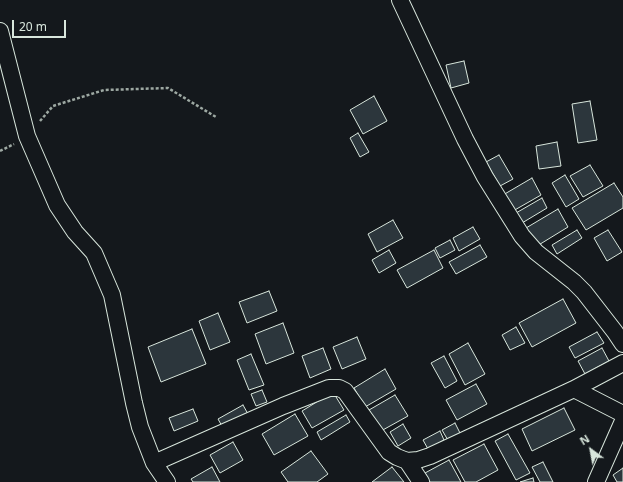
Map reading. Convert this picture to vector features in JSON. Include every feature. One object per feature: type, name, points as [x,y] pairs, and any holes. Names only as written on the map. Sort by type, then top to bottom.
[{"type":"street","points":[[400,0],[465,139],[485,177],[522,236],[536,252],[574,282],[584,292],[623,344]]},
{"type":"street","points":[[0,31],[27,136],[57,205],[75,232],[94,253],[112,295],[140,427],[154,462],[167,482]]},
{"type":"street","points":[[154,462],[283,406],[329,388],[339,388],[345,391],[389,452],[407,461],[418,460],[430,456],[574,389],[623,363]]},
{"type":"street","points":[[574,389],[623,414]]},
{"type":"street","points":[[596,482],[623,421]]},
{"type":"street","points":[[407,461],[421,482]]},
{"type":"path","points":[[0,151],[27,136],[53,106],[104,90],[168,88],[216,116]]},
{"type":"building","points":[[464,61],[469,83],[451,88],[446,65]]},
{"type":"building","points":[[374,96],[387,121],[363,134],[350,110]]},
{"type":"building","points":[[590,101],[597,140],[578,143],[572,104]]},
{"type":"building","points":[[358,133],[369,152],[360,157],[350,138]]},
{"type":"building","points":[[557,142],[561,166],[539,169],[536,146]]},
{"type":"building","points":[[499,155],[513,179],[500,186],[486,162]]},
{"type":"building","points":[[590,165],[603,186],[583,197],[570,176]]},
{"type":"building","points":[[565,175],[579,199],[566,207],[552,183]]},
{"type":"building","points":[[532,178],[541,195],[513,211],[503,195]]},
{"type":"building","points":[[614,183],[623,197],[623,208],[586,230],[572,208]]},
{"type":"building","points":[[542,198],[547,208],[522,223],[516,213]]},
{"type":"building","points":[[558,209],[568,227],[537,246],[526,228]]},
{"type":"building","points":[[393,220],[403,238],[377,252],[368,234]]},
{"type":"building","points":[[473,227],[480,239],[459,251],[453,238]]},
{"type":"building","points":[[577,230],[582,238],[557,254],[552,245]]},
{"type":"building","points":[[608,230],[622,252],[607,261],[594,238]]},
{"type":"building","points":[[450,240],[455,250],[440,258],[435,248]]},
{"type":"building","points":[[480,245],[487,257],[456,274],[449,262]]},
{"type":"building","points":[[389,250],[396,263],[379,273],[372,260]]},
{"type":"building","points":[[434,250],[443,268],[407,288],[397,270]]},
{"type":"building","points":[[269,291],[277,311],[247,323],[239,302]]},
{"type":"building","points":[[563,299],[576,323],[532,347],[519,323]]},
{"type":"building","points":[[218,313],[230,342],[210,350],[199,321]]},
{"type":"building","points":[[283,323],[294,353],[266,364],[255,334]]},
{"type":"building","points":[[516,327],[525,343],[510,350],[502,335]]},
{"type":"building","points":[[192,329],[206,364],[161,382],[148,347]]},
{"type":"building","points":[[597,332],[604,343],[575,358],[569,347]]},
{"type":"building","points":[[357,337],[366,359],[342,369],[333,347]]},
{"type":"building","points":[[468,343],[485,374],[465,385],[449,354]]},
{"type":"building","points":[[323,348],[331,369],[310,378],[302,356]]},
{"type":"building","points":[[602,348],[609,361],[585,374],[578,361]]},
{"type":"building","points":[[251,354],[264,385],[249,390],[237,360]]},
{"type":"building","points":[[444,356],[457,381],[445,388],[431,363]]},
{"type":"building","points":[[385,369],[396,389],[365,407],[354,388]]},
{"type":"building","points":[[476,384],[487,404],[457,420],[446,400]]},
{"type":"building","points":[[262,390],[267,402],[256,406],[251,394]]},
{"type":"building","points":[[333,392],[344,410],[312,428],[302,411]]},
{"type":"building","points":[[395,395],[408,416],[381,431],[369,410]]},
{"type":"building","points":[[243,405],[248,414],[223,428],[218,419]]},
{"type":"building","points":[[564,408],[575,430],[532,451],[522,429]]},
{"type":"building","points":[[193,409],[198,421],[174,431],[169,418]]},
{"type":"building","points":[[295,414],[308,436],[274,455],[262,434]]},
{"type":"building","points":[[346,415],[350,422],[321,440],[317,432]]},
{"type":"building","points":[[455,423],[461,435],[449,442],[442,430]]},
{"type":"building","points":[[403,424],[411,438],[398,446],[390,432]]},
{"type":"building","points":[[440,431],[444,440],[428,449],[423,440]]},
{"type":"building","points":[[508,434],[530,473],[516,480],[495,441]]},
{"type":"building","points":[[233,442],[243,460],[220,473],[210,455]]},
{"type":"building","points":[[484,444],[498,470],[476,482],[465,482],[453,460]]},
{"type":"building","points":[[311,451],[328,474],[317,482],[288,482],[281,472]]},
{"type":"building","points":[[449,460],[461,482],[430,482],[425,473]]},
{"type":"building","points":[[543,462],[553,482],[540,482],[532,467]]},
{"type":"building","points":[[212,467],[220,482],[193,482],[191,479]]},
{"type":"building","points":[[392,467],[404,482],[372,482]]},
{"type":"building","points":[[623,468],[623,482],[617,482],[613,475]]},
{"type":"building","points":[[533,478],[534,482],[520,482]]}]
